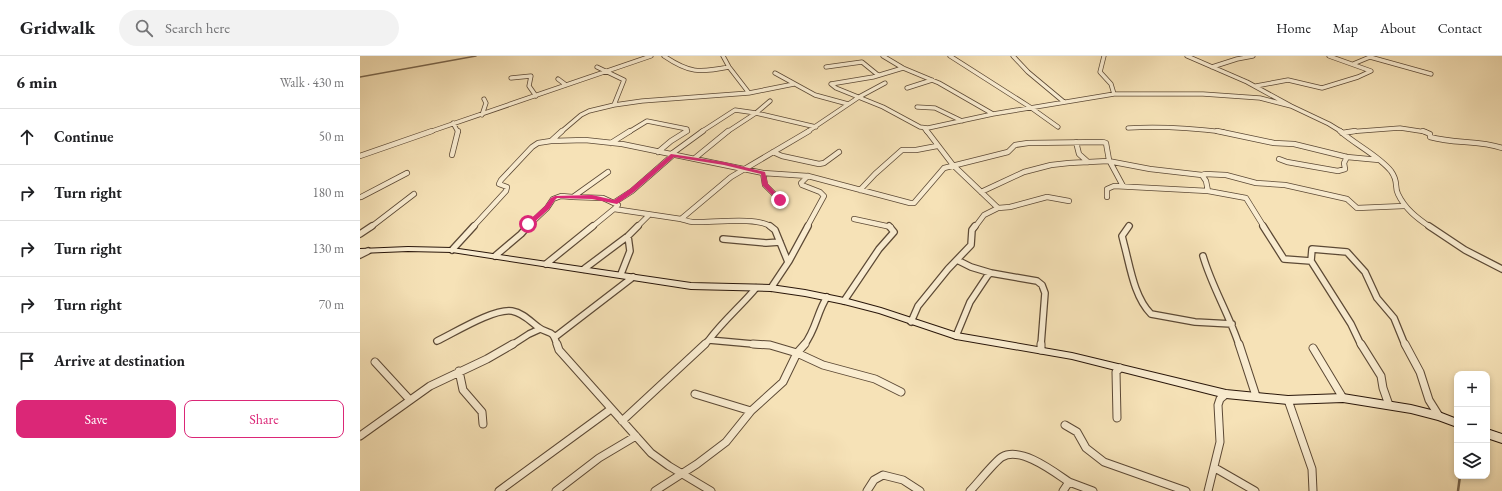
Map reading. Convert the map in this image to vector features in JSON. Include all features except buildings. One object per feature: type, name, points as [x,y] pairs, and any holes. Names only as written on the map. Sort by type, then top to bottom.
[{"type":"street","points":[[360,156],[651,56]]},
{"type":"street","points":[[664,56],[678,65],[691,70],[706,70],[728,67]]},
{"type":"street","points":[[723,56],[728,67],[749,93]]},
{"type":"street","points":[[883,56],[903,68],[933,80],[993,114]]},
{"type":"street","points":[[950,56],[1030,107],[1058,127]]},
{"type":"street","points":[[1013,56],[1028,72],[1064,102]]},
{"type":"street","points":[[1104,56],[1100,72],[1111,84],[1114,94]]},
{"type":"street","points":[[1187,56],[1256,86],[1291,106],[1329,124],[1351,141],[1380,160],[1392,172],[1397,180],[1397,194],[1404,206],[1420,220],[1465,250],[1502,269]]},
{"type":"street","points":[[1234,56],[1240,58]]},
{"type":"street","points":[[1212,68],[1240,58],[1253,56]]},
{"type":"street","points":[[1256,86],[1288,80],[1322,88],[1358,77],[1371,71],[1329,56]]},
{"type":"street","points":[[1353,64],[1368,57],[1431,74]]},
{"type":"street","points":[[826,67],[862,62],[878,75]]},
{"type":"street","points":[[597,67],[624,80],[614,105]]},
{"type":"street","points":[[903,68],[878,75],[831,84],[836,88],[859,96],[924,128],[953,165],[998,208]]},
{"type":"street","points":[[775,73],[815,95],[848,104]]},
{"type":"street","points":[[511,78],[531,76],[529,86],[536,96]]},
{"type":"street","points":[[558,79],[566,85]]},
{"type":"street","points":[[907,88],[933,80]]},
{"type":"street","points":[[681,219],[723,183],[744,168],[816,127],[859,96],[885,83]]},
{"type":"street","points":[[551,141],[581,115],[589,111],[614,105],[683,97],[749,93],[794,84]]},
{"type":"street","points":[[1267,93],[1270,86],[1269,84]]},
{"type":"street","points":[[924,128],[936,127],[1030,107],[1114,94],[1203,94],[1253,97],[1291,106]]},
{"type":"street","points":[[482,115],[486,102],[484,99]]},
{"type":"street","points":[[695,158],[731,129],[756,114],[770,101]]},
{"type":"street","points":[[917,107],[927,106],[934,108],[948,113],[962,121]]},
{"type":"street","points":[[495,256],[521,234],[536,217],[547,208],[553,199],[561,196],[592,197],[615,202],[632,190],[691,139],[735,110],[816,127]]},
{"type":"street","points":[[610,144],[646,121],[678,126],[687,129],[687,131],[667,144],[658,152]]},
{"type":"street","points":[[452,155],[458,132],[453,124]]},
{"type":"street","points":[[1128,128],[1159,126],[1187,127],[1236,134],[1274,143],[1294,144],[1347,157],[1380,160]]},
{"type":"street","points":[[1342,133],[1420,129],[1430,134],[1430,137],[1438,140],[1484,143],[1502,148]]},
{"type":"street","points":[[452,250],[506,191],[507,187],[499,184],[500,180],[535,144],[551,141],[585,140],[610,144],[622,144],[763,173],[808,176],[910,203],[914,203],[944,168],[1008,152],[1015,145],[1028,143],[1106,143],[1108,161],[1113,166],[1123,186]]},
{"type":"street","points":[[1076,142],[1079,154],[1088,162]]},
{"type":"street","points":[[860,190],[872,176],[902,150],[916,150],[937,146]]},
{"type":"street","points":[[773,152],[782,156],[819,164],[824,163],[839,152]]},
{"type":"street","points":[[1279,159],[1286,162],[1338,171],[1345,169],[1344,163],[1347,157]]},
{"type":"street","points":[[981,192],[1024,172],[1051,165],[1108,161],[1142,168],[1202,175],[1226,175],[1256,182],[1285,186],[1347,200],[1357,208],[1404,206]]},
{"type":"street","points":[[573,197],[608,172]]},
{"type":"street","points":[[360,196],[407,173]]},
{"type":"street","points":[[763,173],[765,185],[780,200]]},
{"type":"street","points":[[1202,175],[1206,181],[1208,191]]},
{"type":"street","points":[[771,288],[781,275],[824,199],[824,196],[820,192],[802,185],[801,183],[808,176]]},
{"type":"street","points":[[1107,197],[1107,188],[1123,186],[1208,191],[1246,198],[1284,259],[1311,261]]},
{"type":"street","points":[[360,234],[381,220],[414,194]]},
{"type":"street","points":[[911,322],[918,306],[948,269],[971,244],[972,230],[984,214],[998,208],[1012,208],[1044,197],[1055,197],[1069,201]]},
{"type":"street","points":[[546,264],[618,206],[615,202]]},
{"type":"street","points":[[614,209],[622,209],[692,222],[751,221],[768,224],[772,226],[788,262]]},
{"type":"street","points":[[584,269],[628,236],[642,220],[650,215]]},
{"type":"street","points":[[844,301],[879,248],[894,232],[890,226],[854,219]]},
{"type":"street","points":[[1129,226],[1122,236],[1140,297],[1147,311],[1151,314],[1195,322],[1232,324]]},
{"type":"street","points":[[621,274],[629,257],[631,246],[628,236]]},
{"type":"street","points":[[723,239],[766,243],[780,242]]},
{"type":"street","points":[[1389,405],[1383,388],[1381,376],[1361,344],[1351,324],[1311,261],[1312,249],[1347,252],[1365,272],[1378,298],[1394,318],[1409,353],[1420,372],[1429,400],[1439,416]]},
{"type":"street","points":[[362,252],[452,250],[621,274],[690,286],[771,288],[844,301],[881,311],[956,336],[1041,350],[1226,394],[1288,400],[1343,398],[1389,405],[1439,416],[1454,422]]},
{"type":"street","points":[[1203,256],[1207,270],[1232,324],[1256,396]]},
{"type":"street","points":[[957,260],[970,267],[992,273],[1037,281],[1042,285],[1045,293],[1041,350]]},
{"type":"street","points":[[956,336],[970,302],[988,275],[992,273]]},
{"type":"street","points":[[555,337],[633,277]]},
{"type":"street","points":[[622,420],[709,340],[722,323],[736,311],[756,288]]},
{"type":"street","points":[[655,491],[697,464],[726,442],[751,411],[783,382],[797,353],[811,336],[817,322],[821,306],[827,297]]},
{"type":"street","points":[[437,341],[491,314],[501,311],[511,311],[526,317],[540,329],[551,332],[555,337],[559,350],[651,453],[711,491]]},
{"type":"street","points":[[360,436],[400,408],[409,399],[436,382],[498,353],[520,338],[540,329]]},
{"type":"street","points":[[709,340],[770,345],[797,353],[823,365],[874,379],[901,392]]},
{"type":"street","points":[[1313,348],[1343,398]]},
{"type":"street","points":[[375,362],[409,399]]},
{"type":"street","points":[[1117,418],[1115,403],[1118,386],[1116,372],[1120,368]]},
{"type":"street","points":[[459,371],[463,392],[477,403],[484,417],[483,424]]},
{"type":"street","points":[[695,394],[751,411]]},
{"type":"street","points":[[1208,491],[1215,468],[1221,434],[1218,415],[1220,400],[1226,394]]},
{"type":"street","points":[[1288,400],[1312,469],[1313,491]]},
{"type":"street","points":[[499,491],[611,409]]},
{"type":"street","points":[[1065,425],[1073,428],[1080,434],[1085,446],[1093,455],[1104,462],[1186,491]]},
{"type":"street","points":[[1490,434],[1502,439]]},
{"type":"street","points":[[556,491],[599,458],[636,436]]},
{"type":"street","points":[[970,491],[1002,457],[1009,454],[1023,456],[1037,462],[1069,482],[1093,491]]},
{"type":"street","points":[[1215,468],[1255,491]]},
{"type":"street","points":[[867,491],[874,480],[883,475],[893,476],[909,482],[920,491]]},
{"type":"street","points":[[1063,491],[1069,482]]},
{"type":"waterway","points":[[360,77],[476,56]]},
{"type":"waterway","points":[[1458,491],[1460,479]]},
{"type":"route","points":[[528,224],[547,208],[556,197],[592,197],[615,202],[667,162],[673,155],[695,158],[763,173],[765,185],[780,200]]}]
